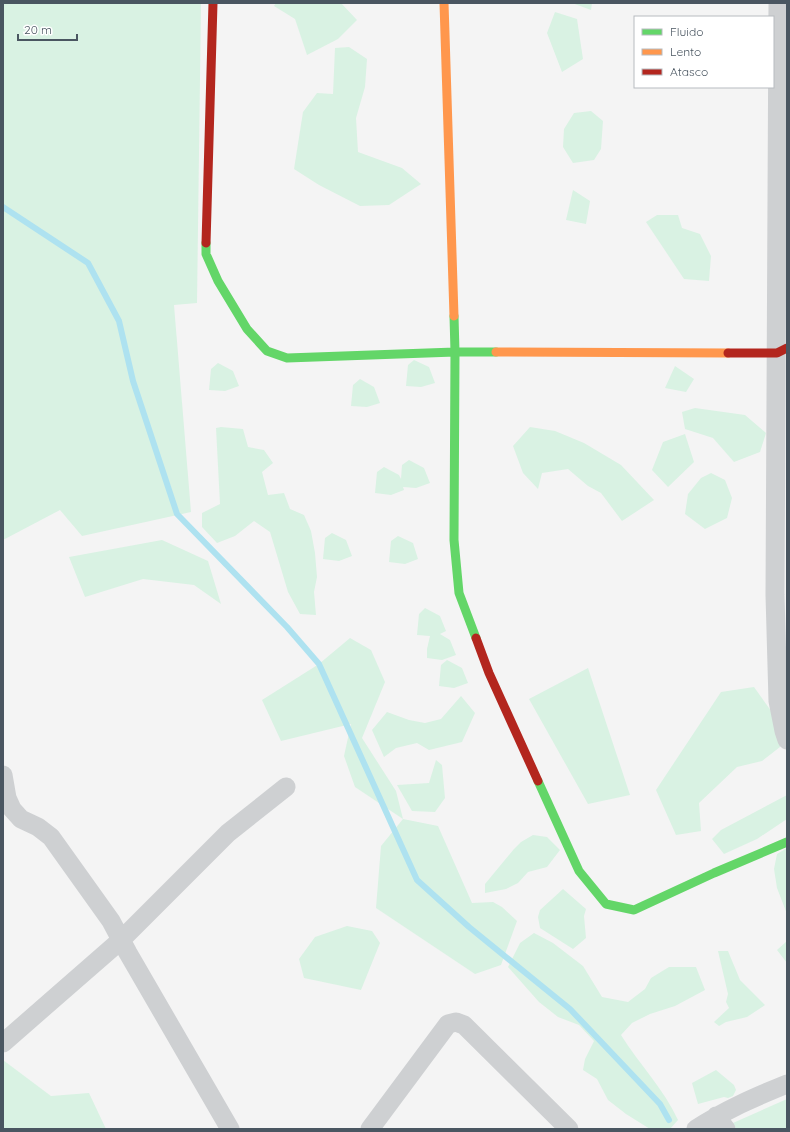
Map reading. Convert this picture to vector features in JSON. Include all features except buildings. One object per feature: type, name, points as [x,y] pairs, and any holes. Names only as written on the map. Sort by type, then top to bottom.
[{"type":"street","points":[[213,3],[206,254],[218,281],[247,329],[267,351],[287,358],[456,352],[782,350]]},
{"type":"street","points":[[444,3],[456,352],[454,540],[459,593],[489,673],[579,871],[606,904],[634,910],[714,873],[787,842]]},
{"type":"street","points":[[778,3],[782,350],[781,592],[778,701],[787,740]]},
{"type":"street","points":[[3,774],[5,799],[12,809],[21,819],[38,827],[51,837],[111,921],[230,1129]]},
{"type":"street","points":[[3,1043],[121,940],[228,833],[286,787]]},
{"type":"street","points":[[370,1129],[448,1024],[456,1022],[464,1025],[569,1129]]},
{"type":"street","points":[[696,1129],[721,1122],[734,1107],[787,1084]]},
{"type":"green space","points":[[3,3],[201,3],[197,303],[174,305],[191,512],[82,536],[60,510],[3,540]]},
{"type":"green space","points":[[276,3],[341,3],[357,20],[338,39],[307,55],[295,19],[274,6]]},
{"type":"green space","points":[[572,3],[592,3],[591,10]]},
{"type":"green space","points":[[555,12],[577,19],[583,59],[562,72],[547,33]]},
{"type":"green space","points":[[349,47],[367,59],[365,87],[356,118],[358,152],[402,168],[421,184],[389,205],[360,206],[319,185],[294,169],[303,112],[317,93],[333,94],[335,48]]},
{"type":"green space","points":[[591,111],[603,121],[601,149],[594,160],[573,163],[563,147],[564,129],[574,113]]},
{"type":"green space","points":[[573,190],[590,201],[586,224],[566,220]]},
{"type":"green space","points":[[657,215],[678,215],[682,228],[700,234],[711,256],[709,281],[684,279],[646,222]]},
{"type":"green space","points":[[414,360],[429,367],[435,383],[421,387],[406,386],[408,365]]},
{"type":"green space","points":[[218,363],[233,371],[239,386],[225,391],[209,390],[211,369]]},
{"type":"green space","points":[[675,366],[694,379],[686,392],[665,388]]},
{"type":"green space","points":[[360,379],[374,387],[380,403],[367,407],[351,406],[353,385]]},
{"type":"green space","points":[[695,408],[745,415],[766,433],[760,452],[734,462],[713,438],[685,429],[682,412]]},
{"type":"green space","points":[[530,427],[555,431],[584,443],[621,465],[654,500],[622,521],[601,493],[588,486],[568,469],[542,473],[538,489],[523,473],[513,446]]},
{"type":"green space","points":[[216,428],[243,429],[248,447],[264,450],[273,463],[262,472],[268,495],[284,493],[290,509],[304,515],[311,531],[315,553],[317,577],[314,592],[316,615],[300,614],[288,592],[270,532],[254,521],[235,536],[217,543],[202,527],[202,513],[220,504]]},
{"type":"green space","points":[[685,434],[694,462],[668,487],[652,470],[663,442]]},
{"type":"green space","points":[[409,460],[424,468],[430,483],[416,488],[403,487],[404,490],[391,495],[375,493],[377,472],[384,467],[399,475],[401,479],[402,465]]},
{"type":"green space","points":[[711,473],[725,480],[732,498],[727,518],[705,529],[685,514],[688,494],[701,478]]},
{"type":"green space","points":[[332,533],[346,540],[352,556],[339,561],[323,559],[325,538]]},
{"type":"green space","points":[[398,536],[413,543],[418,559],[405,564],[389,562],[391,541]]},
{"type":"green space","points":[[162,540],[208,561],[221,604],[194,585],[143,579],[85,597],[69,557]]},
{"type":"green space","points":[[425,608],[440,616],[446,631],[440,634],[450,640],[456,655],[442,660],[427,658],[427,649],[430,636],[417,635],[419,614]]},
{"type":"green space","points":[[350,638],[371,650],[385,682],[362,738],[396,791],[403,819],[355,787],[344,756],[351,724],[281,741],[262,700],[319,664]]},
{"type":"green space","points":[[447,660],[462,668],[468,683],[454,688],[439,686],[441,665]]},
{"type":"green space","points":[[588,668],[630,795],[588,804],[529,699]]},
{"type":"green space","points":[[754,687],[779,722],[780,747],[762,761],[737,767],[699,803],[701,831],[676,835],[656,790],[721,692]]},
{"type":"green space","points":[[461,696],[475,713],[462,742],[429,750],[417,743],[396,748],[384,757],[372,730],[387,712],[409,720],[425,723],[441,719]]},
{"type":"green space","points":[[436,760],[442,765],[445,798],[435,812],[412,811],[397,785],[429,783]]},
{"type":"green space","points":[[787,795],[787,819],[757,839],[724,854],[712,839],[721,830]]},
{"type":"green space","points":[[403,819],[438,826],[472,903],[493,902],[502,907],[517,921],[501,965],[475,974],[376,908],[381,846]]},
{"type":"green space","points":[[533,835],[547,837],[560,850],[547,867],[528,872],[518,883],[506,889],[485,893],[485,884],[514,849],[521,842]]},
{"type":"green space","points":[[787,848],[787,914],[777,888],[774,869],[777,854]]},
{"type":"green space","points":[[563,889],[586,909],[584,916],[586,938],[573,949],[540,928],[538,917],[540,910]]},
{"type":"green space","points":[[347,926],[372,931],[380,943],[361,990],[304,978],[299,959],[315,937]]},
{"type":"green space","points":[[534,933],[553,943],[583,966],[602,997],[628,1002],[645,989],[651,978],[669,967],[696,967],[705,990],[675,1006],[650,1014],[632,1023],[621,1035],[659,1087],[678,1120],[670,1129],[650,1129],[626,1114],[608,1100],[597,1079],[583,1070],[585,1059],[594,1041],[579,1025],[558,1017],[539,1002],[508,967],[520,943]]},
{"type":"green space","points":[[787,941],[787,963],[777,950]]},
{"type":"green space","points":[[718,951],[728,951],[740,980],[765,1005],[747,1017],[726,1022],[719,1026],[714,1022],[729,1008],[726,1002],[728,994]]},
{"type":"green space","points":[[3,1060],[51,1096],[89,1093],[106,1129],[3,1129]]},
{"type":"green space","points":[[716,1070],[734,1085],[736,1090],[733,1096],[698,1104],[692,1083]]},
{"type":"green space","points":[[787,1099],[787,1129],[736,1129],[733,1123]]},
{"type":"waterway","points":[[3,207],[88,263],[119,321],[133,381],[177,514],[287,627],[319,664],[417,880],[469,927],[570,1009],[660,1104],[669,1120]]},
{"type":"traffic: fast","points":[[206,243],[206,254],[218,281],[247,329],[267,351],[287,358],[496,352]]},
{"type":"traffic: fast","points":[[454,316],[454,540],[459,593],[476,638]]},
{"type":"traffic: fast","points":[[538,781],[579,871],[606,904],[634,910],[714,873],[787,842]]},
{"type":"traffic: slow","points":[[444,3],[454,316]]},
{"type":"traffic: slow","points":[[496,352],[728,353]]},
{"type":"traffic: jam","points":[[206,243],[213,3]]},
{"type":"traffic: jam","points":[[728,353],[777,353],[787,348]]},
{"type":"traffic: jam","points":[[476,638],[489,673],[538,781]]}]
